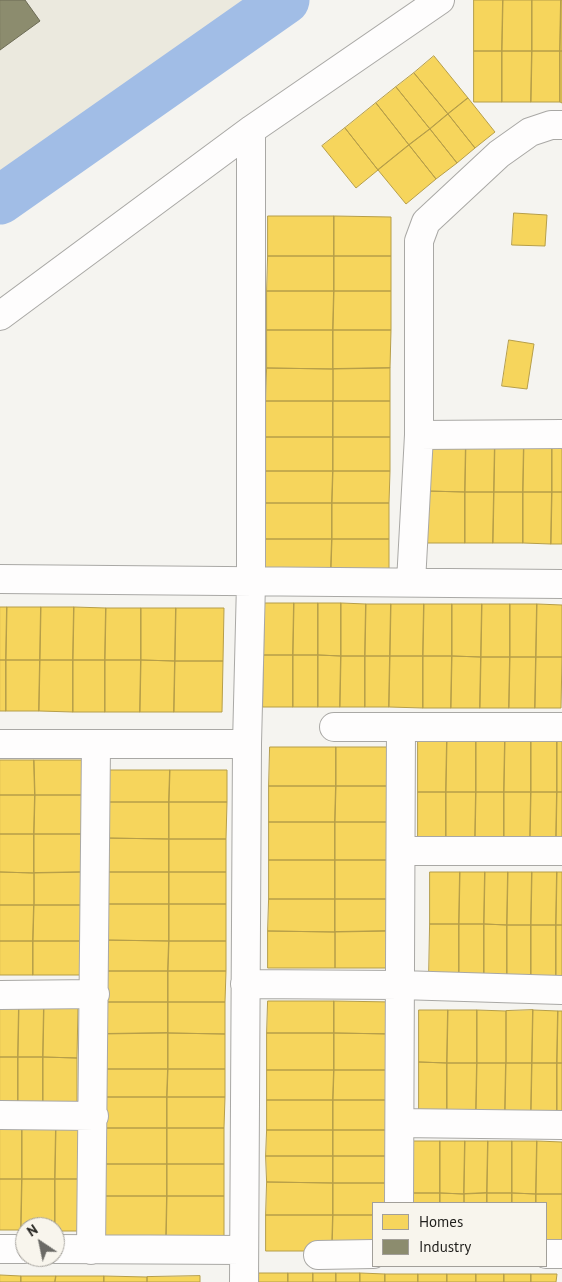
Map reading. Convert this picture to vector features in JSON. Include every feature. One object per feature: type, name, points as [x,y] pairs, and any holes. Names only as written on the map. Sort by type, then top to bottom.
[{"type":"street","points":[[0,316],[251,130],[440,0]]},
{"type":"street","points":[[411,582],[419,435],[419,241],[426,222],[499,154],[530,132],[551,125],[562,125]]},
{"type":"street","points":[[244,1282],[247,744],[251,583],[251,130]]},
{"type":"street","points":[[419,435],[562,434]]},
{"type":"street","points":[[0,579],[251,583],[411,582],[562,584]]},
{"type":"street","points":[[334,727],[562,727]]},
{"type":"street","points":[[399,1202],[401,727]]},
{"type":"street","points":[[0,744],[247,744]]},
{"type":"street","points":[[91,1250],[94,1116],[96,745]]},
{"type":"street","points":[[401,851],[562,851]]},
{"type":"street","points":[[245,984],[400,985],[562,990]]},
{"type":"street","points":[[0,995],[95,994]]},
{"type":"street","points":[[0,1115],[94,1116]]},
{"type":"street","points":[[400,1123],[562,1125]]},
{"type":"street","points":[[0,1249],[15,1249]]},
{"type":"street","points":[[65,1250],[243,1250]]},
{"type":"street","points":[[318,1255],[372,1254]]},
{"type":"street","points":[[547,1254],[562,1254]]},
{"type":"shaded area","points":[[0,0],[292,0],[0,203]]},
{"type":"building: Homes","points":[[474,0],[503,0],[502,51],[474,51]]},
{"type":"building: Homes","points":[[503,0],[532,0],[532,51],[502,51]]},
{"type":"building: Homes","points":[[532,0],[561,0],[560,51],[532,51]]},
{"type":"building: Homes","points":[[561,0],[562,51],[560,51]]},
{"type":"building: Homes","points":[[474,51],[502,51],[502,102],[474,102]]},
{"type":"building: Homes","points":[[502,51],[532,51],[531,102],[502,102]]},
{"type":"building: Homes","points":[[532,51],[560,51],[560,102],[531,102]]},
{"type":"building: Homes","points":[[560,51],[562,51],[562,103],[560,102]]},
{"type":"building: Homes","points":[[434,56],[468,98],[448,114],[414,73]]},
{"type":"building: Homes","points":[[414,73],[448,114],[430,129],[396,87]]},
{"type":"building: Homes","points":[[396,87],[430,129],[409,145],[376,103]]},
{"type":"building: Homes","points":[[468,98],[495,132],[475,148],[448,114]]},
{"type":"building: Homes","points":[[376,103],[409,145],[378,170],[345,128]]},
{"type":"building: Homes","points":[[448,114],[475,148],[457,163],[430,129]]},
{"type":"building: Homes","points":[[345,128],[378,170],[356,188],[322,146]]},
{"type":"building: Homes","points":[[430,129],[457,163],[436,179],[409,145]]},
{"type":"building: Homes","points":[[409,145],[436,179],[406,204],[378,170]]},
{"type":"building: Homes","points":[[514,213],[547,215],[545,246],[512,245]]},
{"type":"building: Homes","points":[[268,216],[334,216],[334,256],[268,256]]},
{"type":"building: Homes","points":[[334,216],[391,217],[391,256],[334,256]]},
{"type":"building: Homes","points":[[268,256],[334,256],[334,291],[267,291]]},
{"type":"building: Homes","points":[[334,256],[391,256],[391,291],[334,291]]},
{"type":"building: Homes","points":[[267,291],[334,291],[333,330],[267,330]]},
{"type":"building: Homes","points":[[334,291],[391,291],[391,330],[333,330]]},
{"type":"building: Homes","points":[[267,330],[333,330],[333,369],[267,368]]},
{"type":"building: Homes","points":[[333,330],[391,330],[390,368],[333,369]]},
{"type":"building: Homes","points":[[509,340],[534,344],[527,389],[502,386]]},
{"type":"building: Homes","points":[[267,368],[333,369],[333,401],[266,401]]},
{"type":"building: Homes","points":[[390,368],[390,401],[333,401],[333,369]]},
{"type":"building: Homes","points":[[266,401],[333,401],[333,437],[266,437]]},
{"type":"building: Homes","points":[[333,401],[390,401],[390,437],[333,437]]},
{"type":"building: Homes","points":[[266,437],[333,437],[333,471],[266,471]]},
{"type":"building: Homes","points":[[333,437],[390,437],[390,471],[333,471]]},
{"type":"building: Homes","points":[[426,439],[466,439],[465,492],[426,491]]},
{"type":"building: Homes","points":[[466,439],[495,439],[494,492],[465,492]]},
{"type":"building: Homes","points":[[495,439],[524,440],[523,492],[494,492]]},
{"type":"building: Homes","points":[[524,440],[552,440],[552,492],[523,492]]},
{"type":"building: Homes","points":[[552,440],[562,440],[562,492],[552,492]]},
{"type":"building: Homes","points":[[266,471],[333,471],[332,503],[266,503]]},
{"type":"building: Homes","points":[[333,471],[390,471],[389,503],[332,503]]},
{"type":"building: Homes","points":[[426,491],[465,492],[465,543],[425,543]]},
{"type":"building: Homes","points":[[465,492],[494,492],[493,543],[465,543]]},
{"type":"building: Homes","points":[[494,492],[523,492],[523,543],[493,543]]},
{"type":"building: Homes","points":[[523,492],[552,492],[551,544],[523,543]]},
{"type":"building: Homes","points":[[552,492],[562,492],[562,544],[551,544]]},
{"type":"building: Homes","points":[[266,503],[332,503],[332,539],[265,539]]},
{"type":"building: Homes","points":[[332,503],[389,503],[389,539],[332,539]]},
{"type":"building: Homes","points":[[265,539],[332,539],[331,569],[265,569]]},
{"type":"building: Homes","points":[[332,539],[389,539],[389,570],[331,569]]},
{"type":"building: Homes","points":[[265,603],[294,603],[293,655],[264,655]]},
{"type":"building: Homes","points":[[294,603],[318,603],[318,655],[293,655]]},
{"type":"building: Homes","points":[[318,603],[341,603],[341,656],[318,655]]},
{"type":"building: Homes","points":[[341,603],[366,604],[365,656],[341,656]]},
{"type":"building: Homes","points":[[366,604],[391,604],[390,656],[365,656]]},
{"type":"building: Homes","points":[[391,604],[424,604],[423,656],[390,656]]},
{"type":"building: Homes","points":[[424,604],[452,604],[452,656],[423,656]]},
{"type":"building: Homes","points":[[452,604],[482,604],[481,657],[452,656]]},
{"type":"building: Homes","points":[[482,604],[510,604],[510,657],[481,657]]},
{"type":"building: Homes","points":[[510,604],[537,604],[536,657],[510,657]]},
{"type":"building: Homes","points":[[537,604],[562,605],[562,657],[536,657]]},
{"type":"building: Homes","points":[[0,607],[7,607],[6,660],[0,660]]},
{"type":"building: Homes","points":[[7,607],[41,607],[40,660],[6,660]]},
{"type":"building: Homes","points":[[41,607],[74,607],[73,660],[40,660]]},
{"type":"building: Homes","points":[[74,607],[106,608],[105,660],[73,660]]},
{"type":"building: Homes","points":[[106,608],[141,608],[141,660],[105,660]]},
{"type":"building: Homes","points":[[141,608],[176,608],[175,661],[141,660]]},
{"type":"building: Homes","points":[[176,608],[224,608],[223,661],[175,661]]},
{"type":"building: Homes","points":[[264,655],[293,655],[293,707],[263,707]]},
{"type":"building: Homes","points":[[293,655],[318,655],[318,707],[293,707]]},
{"type":"building: Homes","points":[[318,655],[341,656],[340,707],[318,707]]},
{"type":"building: Homes","points":[[341,656],[365,656],[365,707],[340,707]]},
{"type":"building: Homes","points":[[365,656],[390,656],[389,707],[365,707]]},
{"type":"building: Homes","points":[[390,656],[423,656],[423,708],[389,707]]},
{"type":"building: Homes","points":[[423,656],[452,656],[451,708],[423,708]]},
{"type":"building: Homes","points":[[452,656],[481,657],[480,708],[451,708]]},
{"type":"building: Homes","points":[[481,657],[510,657],[509,708],[480,708]]},
{"type":"building: Homes","points":[[510,657],[536,657],[535,708],[509,708]]},
{"type":"building: Homes","points":[[536,657],[562,657],[561,708],[535,708]]},
{"type":"building: Homes","points":[[0,660],[6,660],[6,711],[0,711]]},
{"type":"building: Homes","points":[[6,660],[40,660],[39,711],[6,711]]},
{"type":"building: Homes","points":[[40,660],[73,660],[73,712],[39,711]]},
{"type":"building: Homes","points":[[73,660],[105,660],[105,712],[73,712]]},
{"type":"building: Homes","points":[[105,660],[141,660],[140,712],[105,712]]},
{"type":"building: Homes","points":[[141,660],[175,661],[174,712],[140,712]]},
{"type":"building: Homes","points":[[175,661],[223,661],[222,712],[174,712]]},
{"type":"building: Homes","points":[[418,739],[447,740],[446,792],[418,792]]},
{"type":"building: Homes","points":[[447,740],[476,740],[476,792],[446,792]]},
{"type":"building: Homes","points":[[476,740],[505,740],[504,792],[476,792]]},
{"type":"building: Homes","points":[[505,740],[531,740],[531,792],[504,792]]},
{"type":"building: Homes","points":[[531,740],[557,740],[557,792],[531,792]]},
{"type":"building: Homes","points":[[557,740],[562,740],[562,792],[557,792]]},
{"type":"building: Homes","points":[[270,747],[336,747],[336,786],[269,786]]},
{"type":"building: Homes","points":[[336,747],[393,747],[393,786],[336,786]]},
{"type":"building: Homes","points":[[0,760],[34,760],[35,795],[0,795]]},
{"type":"building: Homes","points":[[34,760],[92,760],[92,795],[35,795]]},
{"type":"building: Homes","points":[[103,770],[170,770],[169,802],[103,802]]},
{"type":"building: Homes","points":[[170,770],[227,770],[227,802],[169,802]]},
{"type":"building: Homes","points":[[269,786],[336,786],[335,822],[269,822]]},
{"type":"building: Homes","points":[[336,786],[393,786],[393,822],[335,822]]},
{"type":"building: Homes","points":[[418,792],[446,792],[446,843],[418,843]]},
{"type":"building: Homes","points":[[446,792],[476,792],[475,843],[446,843]]},
{"type":"building: Homes","points":[[476,792],[504,792],[504,844],[475,843]]},
{"type":"building: Homes","points":[[504,792],[531,792],[530,844],[504,844]]},
{"type":"building: Homes","points":[[531,792],[557,792],[556,844],[530,844]]},
{"type":"building: Homes","points":[[557,792],[562,792],[562,844],[556,844]]},
{"type":"building: Homes","points":[[0,795],[35,795],[34,834],[0,834]]},
{"type":"building: Homes","points":[[35,795],[92,795],[91,834],[34,834]]},
{"type":"building: Homes","points":[[103,802],[169,802],[169,839],[103,838]]},
{"type":"building: Homes","points":[[169,802],[227,802],[226,839],[169,839]]},
{"type":"building: Homes","points":[[269,822],[335,822],[335,860],[269,860]]},
{"type":"building: Homes","points":[[335,822],[393,822],[393,860],[335,860]]},
{"type":"building: Homes","points":[[0,834],[34,834],[34,873],[0,872]]},
{"type":"building: Homes","points":[[34,834],[91,834],[91,872],[34,873]]},
{"type":"building: Homes","points":[[103,838],[169,839],[169,872],[102,872]]},
{"type":"building: Homes","points":[[169,839],[226,839],[226,872],[169,872]]},
{"type":"building: Homes","points":[[269,860],[335,860],[335,899],[269,899]]},
{"type":"building: Homes","points":[[335,860],[393,860],[392,899],[335,899]]},
{"type":"building: Homes","points":[[0,872],[34,873],[34,905],[0,905]]},
{"type":"building: Homes","points":[[91,872],[91,905],[34,905],[34,873]]},
{"type":"building: Homes","points":[[102,872],[169,872],[169,904],[102,904]]},
{"type":"building: Homes","points":[[169,872],[226,872],[226,904],[169,904]]},
{"type":"building: Homes","points":[[430,872],[460,872],[459,924],[430,924]]},
{"type":"building: Homes","points":[[460,872],[485,872],[484,924],[459,924]]},
{"type":"building: Homes","points":[[485,872],[508,872],[507,925],[484,924]]},
{"type":"building: Homes","points":[[508,872],[532,872],[531,925],[507,925]]},
{"type":"building: Homes","points":[[532,872],[557,872],[556,925],[531,925]]},
{"type":"building: Homes","points":[[557,872],[562,872],[562,925],[556,925]]},
{"type":"building: Homes","points":[[269,899],[335,899],[335,932],[268,931]]},
{"type":"building: Homes","points":[[335,899],[392,899],[392,931],[335,932]]},
{"type":"building: Homes","points":[[102,904],[169,904],[169,941],[102,940]]},
{"type":"building: Homes","points":[[169,904],[226,904],[226,941],[169,941]]},
{"type":"building: Homes","points":[[0,905],[34,905],[33,941],[0,941]]},
{"type":"building: Homes","points":[[34,905],[91,905],[91,941],[33,941]]},
{"type":"building: Homes","points":[[430,924],[459,924],[459,976],[429,976]]},
{"type":"building: Homes","points":[[459,924],[484,924],[484,976],[459,976]]},
{"type":"building: Homes","points":[[484,924],[507,925],[507,976],[484,976]]},
{"type":"building: Homes","points":[[507,925],[531,925],[531,976],[507,976]]},
{"type":"building: Homes","points":[[531,925],[556,925],[556,976],[531,976]]},
{"type":"building: Homes","points":[[556,925],[562,925],[562,976],[556,976]]},
{"type":"building: Homes","points":[[268,931],[335,932],[335,968],[268,968]]},
{"type":"building: Homes","points":[[392,931],[392,968],[335,968],[335,932]]},
{"type":"building: Homes","points":[[102,940],[169,941],[168,971],[102,971]]},
{"type":"building: Homes","points":[[0,941],[33,941],[33,975],[0,975]]},
{"type":"building: Homes","points":[[33,941],[91,941],[91,975],[33,975]]},
{"type":"building: Homes","points":[[169,941],[226,941],[226,971],[168,971]]},
{"type":"building: Homes","points":[[102,971],[168,971],[168,1002],[101,1002]]},
{"type":"building: Homes","points":[[168,971],[226,971],[225,1002],[168,1002]]},
{"type":"building: Homes","points":[[268,1001],[334,1001],[334,1033],[267,1033]]},
{"type":"building: Homes","points":[[334,1001],[392,1002],[392,1034],[334,1033]]},
{"type":"building: Homes","points":[[101,1002],[168,1002],[168,1033],[101,1034]]},
{"type":"building: Homes","points":[[168,1002],[225,1002],[225,1034],[168,1033]]},
{"type":"building: Homes","points":[[0,1005],[19,1005],[18,1057],[0,1057]]},
{"type":"building: Homes","points":[[19,1005],[44,1005],[43,1057],[18,1057]]},
{"type":"building: Homes","points":[[44,1005],[78,1005],[77,1058],[43,1057]]},
{"type":"building: Homes","points":[[419,1010],[448,1010],[447,1063],[419,1062]]},
{"type":"building: Homes","points":[[448,1010],[477,1010],[477,1063],[447,1063]]},
{"type":"building: Homes","points":[[477,1010],[506,1011],[506,1063],[477,1063]]},
{"type":"building: Homes","points":[[533,1010],[532,1063],[506,1063],[506,1011]]},
{"type":"building: Homes","points":[[533,1010],[558,1011],[557,1063],[532,1063]]},
{"type":"building: Homes","points":[[558,1011],[562,1011],[562,1063],[557,1063]]},
{"type":"building: Homes","points":[[168,1033],[225,1034],[225,1069],[168,1069]]},
{"type":"building: Homes","points":[[168,1033],[168,1069],[101,1069],[101,1034]]},
{"type":"building: Homes","points":[[267,1033],[334,1033],[334,1070],[267,1070]]},
{"type":"building: Homes","points":[[334,1033],[392,1034],[391,1070],[334,1070]]},
{"type":"building: Homes","points":[[0,1057],[18,1057],[18,1109],[0,1109]]},
{"type":"building: Homes","points":[[18,1057],[43,1057],[43,1109],[18,1109]]},
{"type":"building: Homes","points":[[43,1057],[77,1058],[77,1109],[43,1109]]},
{"type":"building: Homes","points":[[419,1062],[447,1063],[447,1114],[419,1114]]},
{"type":"building: Homes","points":[[447,1063],[477,1063],[476,1114],[447,1114]]},
{"type":"building: Homes","points":[[477,1063],[506,1063],[505,1114],[476,1114]]},
{"type":"building: Homes","points":[[506,1063],[532,1063],[531,1114],[505,1114]]},
{"type":"building: Homes","points":[[532,1063],[557,1063],[557,1114],[531,1114]]},
{"type":"building: Homes","points":[[557,1063],[562,1063],[562,1115],[557,1114]]},
{"type":"building: Homes","points":[[101,1069],[168,1069],[167,1097],[101,1097]]},
{"type":"building: Homes","points":[[168,1069],[225,1069],[225,1097],[167,1097]]},
{"type":"building: Homes","points":[[267,1070],[334,1070],[333,1100],[267,1100]]},
{"type":"building: Homes","points":[[334,1070],[391,1070],[390,1100],[333,1100]]},
{"type":"building: Homes","points":[[101,1097],[167,1097],[167,1128],[101,1128]]},
{"type":"building: Homes","points":[[167,1097],[225,1097],[224,1128],[167,1128]]},
{"type":"building: Homes","points":[[267,1100],[333,1100],[333,1130],[267,1130]]},
{"type":"building: Homes","points":[[333,1100],[390,1100],[390,1130],[333,1130]]},
{"type":"building: Homes","points":[[0,1127],[22,1127],[22,1179],[0,1179]]},
{"type":"building: Homes","points":[[22,1127],[56,1127],[55,1179],[22,1179]]},
{"type":"building: Homes","points":[[56,1127],[89,1127],[89,1179],[55,1179]]},
{"type":"building: Homes","points":[[101,1128],[167,1128],[167,1164],[100,1164]]},
{"type":"building: Homes","points":[[167,1128],[224,1128],[224,1164],[167,1164]]},
{"type":"building: Homes","points":[[267,1130],[333,1130],[333,1156],[266,1156]]},
{"type":"building: Homes","points":[[333,1130],[390,1130],[390,1156],[333,1156]]},
{"type":"building: Homes","points":[[411,1141],[440,1141],[440,1193],[410,1193]]},
{"type":"building: Homes","points":[[440,1141],[465,1141],[464,1194],[440,1193]]},
{"type":"building: Homes","points":[[465,1141],[488,1141],[487,1193],[464,1194]]},
{"type":"building: Homes","points":[[488,1141],[512,1141],[512,1193],[487,1193]]},
{"type":"building: Homes","points":[[512,1141],[537,1141],[536,1194],[512,1193]]},
{"type":"building: Homes","points":[[537,1141],[562,1142],[562,1194],[536,1194]]},
{"type":"building: Homes","points":[[266,1156],[333,1156],[333,1183],[267,1182]]},
{"type":"building: Homes","points":[[333,1156],[390,1156],[390,1183],[333,1183]]},
{"type":"building: Homes","points":[[100,1164],[167,1164],[167,1196],[100,1196]]},
{"type":"building: Homes","points":[[167,1164],[224,1164],[224,1196],[167,1196]]},
{"type":"building: Homes","points":[[0,1179],[22,1179],[21,1217],[15,1217],[15,1230],[0,1230]]},
{"type":"building: Homes","points":[[22,1179],[55,1179],[55,1217],[21,1217]]},
{"type":"building: Homes","points":[[55,1179],[89,1179],[88,1231],[65,1231],[65,1217],[55,1217]]},
{"type":"building: Homes","points":[[267,1182],[333,1183],[333,1215],[266,1215]]},
{"type":"building: Homes","points":[[333,1183],[390,1183],[389,1202],[372,1202],[372,1215],[333,1215]]},
{"type":"building: Homes","points":[[410,1193],[440,1193],[440,1202],[410,1202]]},
{"type":"building: Homes","points":[[440,1193],[464,1194],[464,1202],[440,1202]]},
{"type":"building: Homes","points":[[487,1193],[487,1202],[464,1202],[464,1194]]},
{"type":"building: Homes","points":[[487,1193],[512,1193],[512,1202],[487,1202]]},
{"type":"building: Homes","points":[[512,1193],[536,1194],[536,1202],[512,1202]]},
{"type":"building: Homes","points":[[536,1194],[562,1194],[562,1245],[547,1245],[547,1202],[536,1202]]},
{"type":"building: Homes","points":[[100,1196],[167,1196],[166,1246],[100,1246]]},
{"type":"building: Homes","points":[[167,1196],[224,1196],[224,1246],[166,1246]]},
{"type":"building: Homes","points":[[266,1215],[333,1215],[332,1251],[266,1251]]},
{"type":"building: Homes","points":[[333,1215],[372,1215],[372,1251],[332,1251]]},
{"type":"building: Homes","points":[[259,1273],[288,1273],[288,1282],[259,1282]]},
{"type":"building: Homes","points":[[288,1273],[313,1273],[313,1282],[288,1282]]},
{"type":"building: Homes","points":[[313,1273],[336,1273],[336,1282],[313,1282]]},
{"type":"building: Homes","points":[[336,1273],[360,1273],[360,1282],[336,1282]]},
{"type":"building: Homes","points":[[360,1273],[385,1274],[385,1282],[360,1282]]},
{"type":"building: Homes","points":[[385,1274],[418,1274],[418,1282],[385,1282]]},
{"type":"building: Homes","points":[[418,1274],[447,1274],[447,1282],[418,1282]]},
{"type":"building: Homes","points":[[447,1274],[476,1274],[476,1282],[447,1282]]},
{"type":"building: Homes","points":[[476,1274],[504,1274],[504,1282],[476,1282]]},
{"type":"building: Homes","points":[[504,1274],[531,1274],[531,1282],[504,1282]]},
{"type":"building: Homes","points":[[531,1274],[557,1274],[556,1282],[531,1282]]},
{"type":"building: Homes","points":[[0,1275],[21,1276],[21,1282],[0,1282]]},
{"type":"building: Homes","points":[[21,1276],[56,1276],[55,1282],[21,1282]]},
{"type":"building: Homes","points":[[56,1276],[104,1276],[104,1282],[55,1282]]},
{"type":"building: Homes","points":[[104,1276],[147,1277],[147,1282],[104,1282]]},
{"type":"building: Homes","points":[[200,1276],[200,1282],[147,1282],[147,1277]]},
{"type":"building: Industry","points":[[0,0],[25,0],[40,21],[0,50]]},
{"type":"waterway","points":[[0,200],[285,0]]}]
